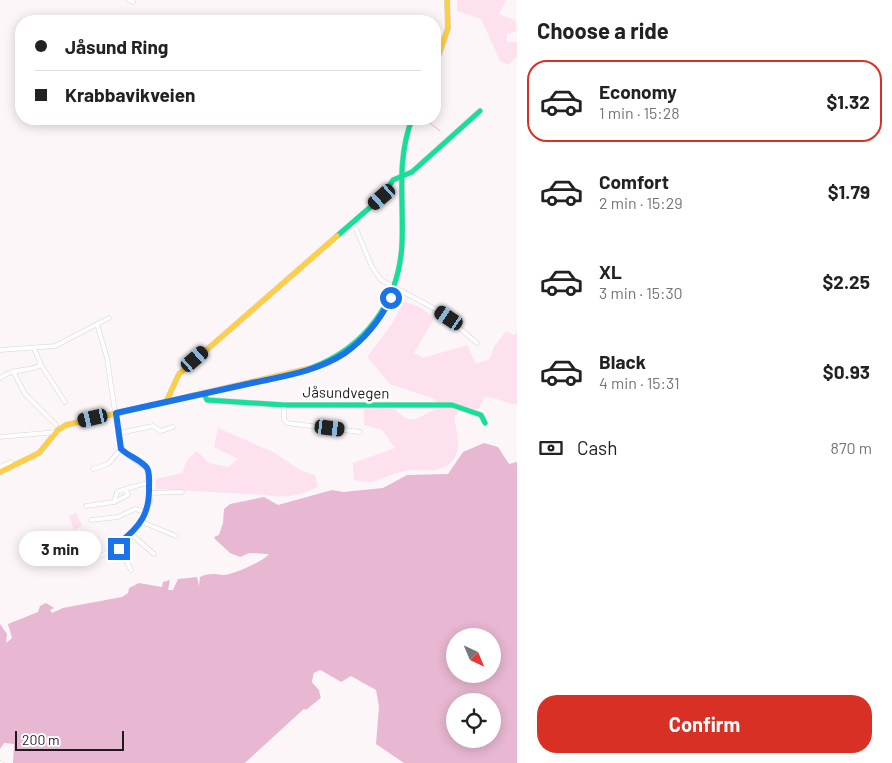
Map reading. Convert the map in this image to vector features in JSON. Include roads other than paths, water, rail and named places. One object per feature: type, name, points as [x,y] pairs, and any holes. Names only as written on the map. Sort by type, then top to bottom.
[{"type":"street","points":[[441,48],[448,28],[447,0]]},
{"type":"street","points":[[166,402],[179,374],[382,197],[393,180],[412,172],[480,111]]},
{"type":"street","points":[[0,472],[39,454],[57,432],[68,424],[301,372],[333,360],[354,346],[374,326],[385,309],[395,287],[402,256],[401,148],[410,125]]},
{"type":"street","points":[[351,224],[356,229],[376,276],[444,314],[477,343]]},
{"type":"street","points":[[0,350],[34,348],[62,343],[109,318]]},
{"type":"street","points":[[95,325],[102,341],[121,449],[145,466],[148,471],[149,492],[147,512],[142,522],[119,543],[119,549],[131,570]]},
{"type":"street","points":[[34,348],[41,365],[65,402]]},
{"type":"street","points":[[0,378],[12,371],[35,368],[41,365]]},
{"type":"street","points":[[12,371],[25,394],[56,426]]},
{"type":"street","name":"Jåsundvegen","points":[[204,394],[207,400],[284,405],[452,405],[480,415],[485,423]]},
{"type":"street","points":[[284,405],[284,419],[287,423],[360,432]]},
{"type":"street","points":[[119,434],[153,426],[160,430],[173,427]]},
{"type":"street","points":[[0,437],[57,432]]},
{"type":"street","points":[[93,469],[108,464],[121,449]]},
{"type":"street","points":[[0,466],[11,462]]},
{"type":"street","points":[[114,502],[117,492],[143,483],[149,483]]},
{"type":"street","points":[[86,506],[114,502],[128,495],[126,490]]},
{"type":"street","points":[[149,492],[182,492]]},
{"type":"street","points":[[91,520],[118,517],[135,509],[147,512]]},
{"type":"street","points":[[142,522],[176,536]]},
{"type":"street","points":[[131,534],[154,554]]},
{"type":"street","points":[[102,556],[119,549]]},
{"type":"waterway","points":[[432,125],[440,131]]}]
